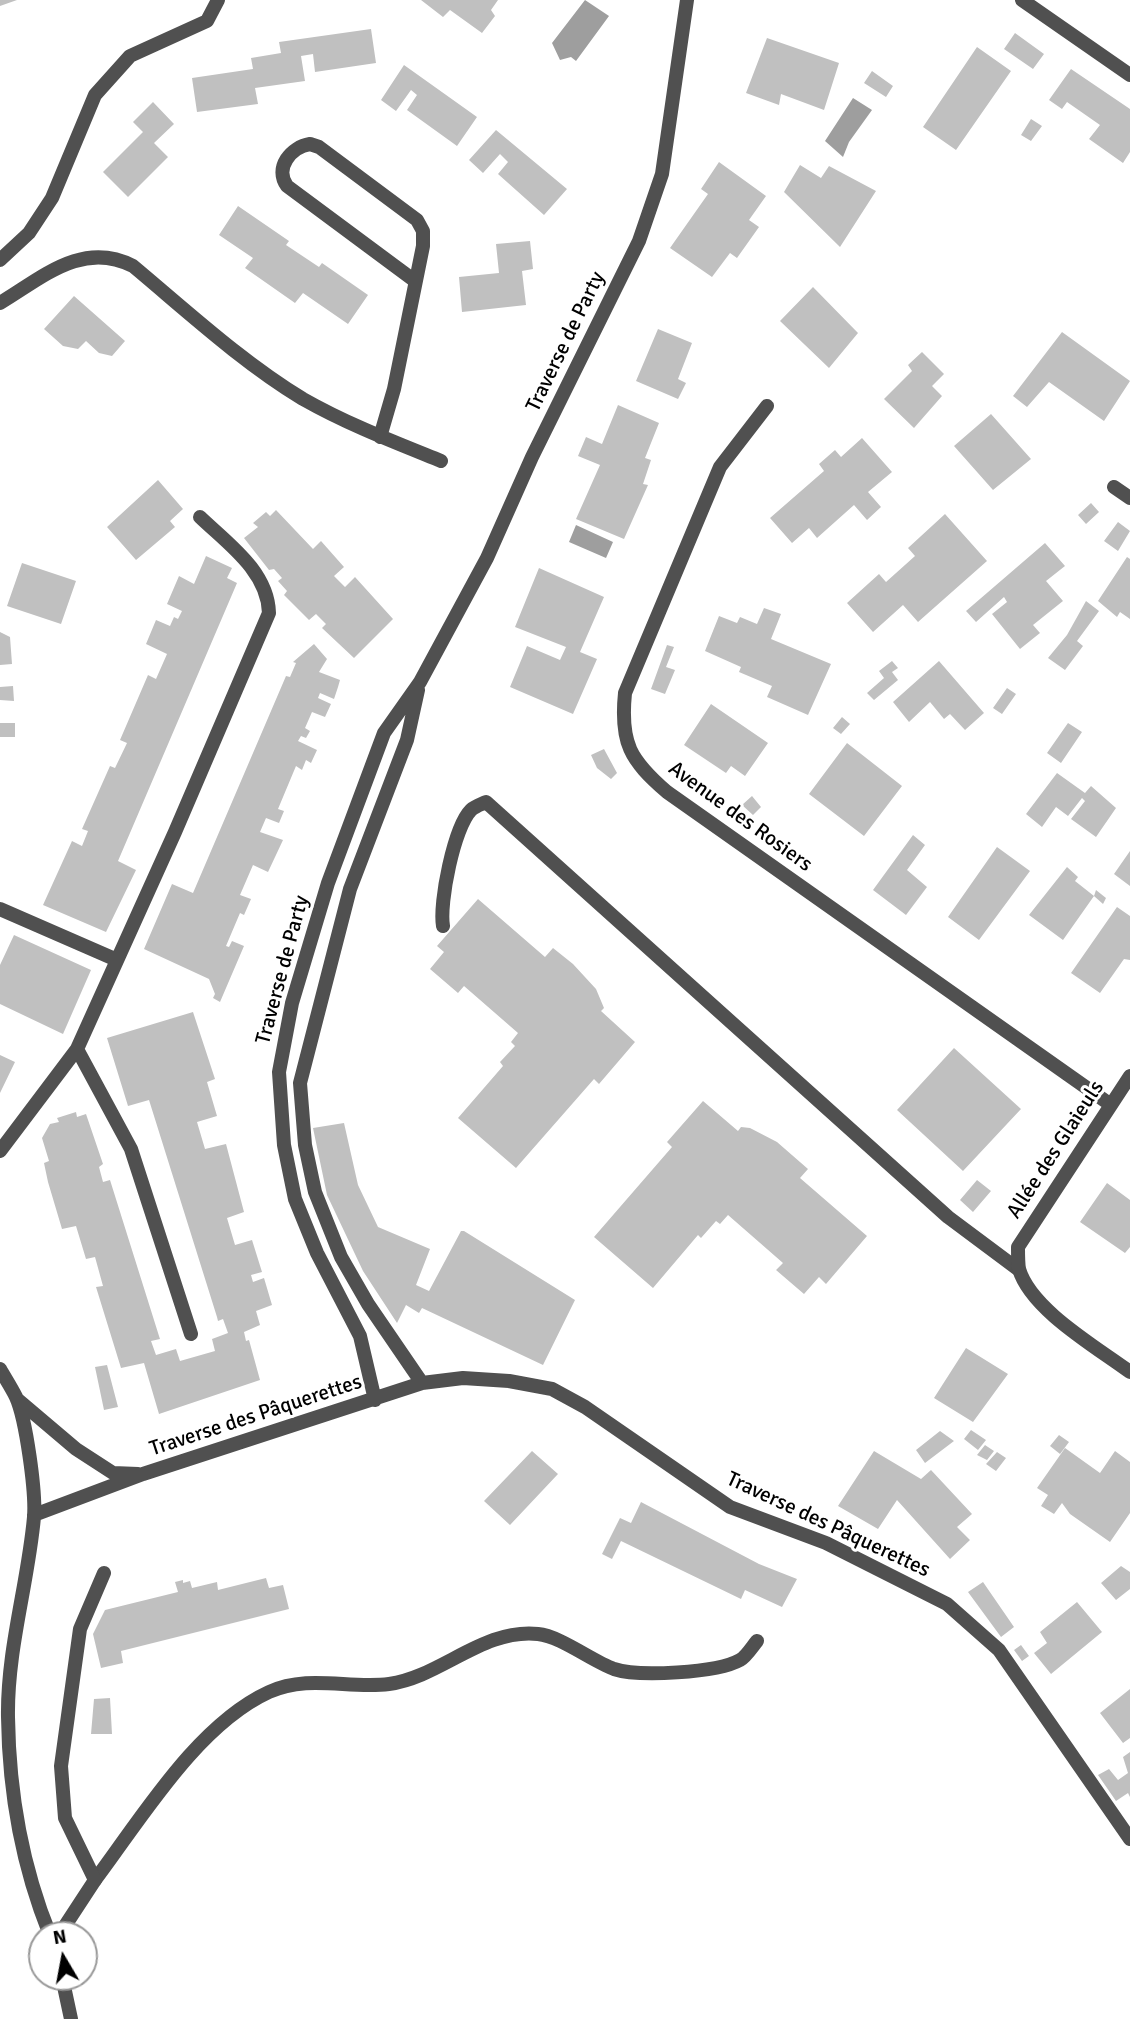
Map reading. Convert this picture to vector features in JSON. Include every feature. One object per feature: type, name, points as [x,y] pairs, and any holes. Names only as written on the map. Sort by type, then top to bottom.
[{"type":"street","points":[[0,260],[29,233],[52,198],[95,95],[130,56],[208,21],[218,0]]},
{"type":"street","name":"Traverse de Party","points":[[374,1400],[359,1336],[317,1253],[295,1199],[284,1145],[279,1072],[292,1003],[328,883],[384,733],[420,682],[488,558],[532,457],[639,241],[662,174],[687,0]]},
{"type":"street","points":[[1022,0],[1130,75]]},
{"type":"street","points":[[380,437],[394,389],[423,246],[423,231],[416,219],[319,147],[310,144],[296,149],[282,168],[281,174],[288,186],[415,281]]},
{"type":"street","points":[[0,303],[53,268],[79,258],[105,256],[121,260],[278,382],[380,437],[441,461]]},
{"type":"street","name":"Avenue des Rosiers","points":[[767,406],[720,467],[625,692],[622,720],[627,747],[644,772],[667,792],[1111,1105]]},
{"type":"street","points":[[1114,487],[1130,498]]},
{"type":"street","points":[[0,1151],[77,1049],[269,613],[269,599],[262,582],[249,565],[200,517]]},
{"type":"street","name":"Traverse de Party","points":[[420,682],[407,740],[350,889],[300,1083],[305,1145],[315,1192],[341,1257],[368,1304],[422,1383]]},
{"type":"street","points":[[443,926],[440,913],[456,841],[471,810],[486,802],[948,1217],[1020,1269],[1031,1290],[1049,1312],[1130,1373]]},
{"type":"street","points":[[0,909],[117,960]]},
{"type":"street","points":[[77,1049],[131,1149],[191,1334]]},
{"type":"street","name":"Allée des Glaieuls","points":[[1020,1269],[1018,1247],[1130,1076]]},
{"type":"street","points":[[0,1369],[17,1399],[31,1469],[34,1515],[16,1621],[8,1716],[17,1825],[34,1895],[44,1921]]},
{"type":"street","name":"Traverse des Pâquerettes","points":[[34,1515],[143,1474],[422,1383],[463,1378],[509,1381],[552,1389],[585,1407],[730,1507],[826,1544],[947,1604],[999,1650],[1130,1839]]},
{"type":"street","points":[[17,1399],[76,1449],[113,1474],[143,1474]]},
{"type":"street","points":[[95,1880],[65,1818],[61,1766],[80,1629],[104,1573]]},
{"type":"street","points":[[68,1921],[155,1796],[223,1722],[269,1692],[311,1681],[389,1684],[418,1675],[502,1636],[539,1634],[617,1670],[664,1674],[741,1660],[757,1641]]},
{"type":"street","points":[[65,1991],[71,2019]]},
{"type":"shaded area","points":[[585,0],[609,16],[576,61],[571,57],[560,60],[552,43]]},
{"type":"shaded area","points":[[853,98],[872,110],[849,142],[843,157],[825,141]]},
{"type":"shaded area","points":[[576,525],[613,542],[606,558],[569,542]]},
{"type":"building","points":[[0,0],[17,0],[0,6]]},
{"type":"building","points":[[421,0],[498,0],[491,10],[495,16],[482,33],[450,10],[443,17]]},
{"type":"building","points":[[371,29],[376,63],[315,72],[313,54],[301,56],[305,81],[255,88],[258,104],[197,112],[192,78],[253,69],[251,58],[281,53],[279,42]]},
{"type":"building","points":[[1015,33],[1044,54],[1033,69],[1004,49]]},
{"type":"building","points":[[767,38],[839,63],[824,110],[781,94],[779,105],[746,93]]},
{"type":"building","points":[[977,47],[1011,71],[956,150],[923,127]]},
{"type":"building","points":[[404,65],[477,117],[457,146],[407,110],[417,95],[411,90],[396,111],[381,100]]},
{"type":"building","points":[[1071,69],[1130,109],[1130,152],[1123,163],[1089,139],[1100,125],[1067,102],[1062,109],[1049,100]]},
{"type":"building","points":[[872,71],[893,86],[886,97],[864,83]]},
{"type":"building","points":[[153,102],[174,124],[154,143],[168,157],[128,197],[103,172],[143,132],[133,122]]},
{"type":"building","points":[[1031,119],[1042,126],[1031,141],[1021,135]]},
{"type":"building","points":[[496,130],[567,189],[544,215],[498,174],[508,162],[500,154],[483,173],[469,160]]},
{"type":"building","points":[[719,162],[766,196],[749,220],[759,227],[737,258],[730,253],[712,277],[670,248],[708,194],[701,189]]},
{"type":"building","points":[[800,165],[821,178],[829,166],[876,191],[840,247],[784,192]]},
{"type":"building","points":[[238,206],[289,241],[286,245],[319,267],[322,263],[368,295],[348,324],[303,293],[295,303],[245,268],[253,258],[219,235]]},
{"type":"building","points":[[530,241],[533,269],[522,271],[526,305],[462,312],[459,277],[499,273],[496,244]]},
{"type":"building","points":[[813,287],[858,333],[829,368],[780,321]]},
{"type":"building","points":[[74,296],[125,341],[112,356],[99,353],[86,341],[78,349],[63,346],[44,329]]},
{"type":"building","points":[[658,329],[692,343],[678,379],[686,383],[678,399],[636,381]]},
{"type":"building","points":[[1062,332],[1130,381],[1104,421],[1049,382],[1027,407],[1013,396]]},
{"type":"building","points":[[922,352],[944,374],[932,386],[942,396],[914,428],[884,399],[912,371],[908,365]]},
{"type":"building","points":[[618,405],[659,423],[645,458],[651,460],[643,484],[648,485],[624,539],[576,519],[600,465],[578,456],[586,437],[602,444]]},
{"type":"building","points":[[991,414],[1031,459],[993,490],[954,446]]},
{"type":"building","points":[[862,438],[892,472],[868,492],[881,507],[867,520],[854,505],[817,538],[809,528],[792,543],[770,518],[824,471],[819,464],[835,450],[841,457]]},
{"type":"building","points":[[158,480],[183,509],[170,521],[175,527],[136,560],[107,527]]},
{"type":"building","points":[[1091,503],[1099,512],[1086,524],[1078,515]]},
{"type":"building","points":[[276,510],[313,549],[321,541],[344,567],[334,576],[345,587],[355,577],[393,619],[354,658],[322,628],[326,624],[316,614],[309,620],[284,595],[287,591],[278,581],[282,578],[274,569],[269,570],[244,538],[258,527],[253,523],[266,512],[270,516]]},
{"type":"building","points":[[945,514],[987,561],[918,622],[903,605],[873,632],[847,603],[879,574],[886,582],[915,556],[908,548]]},
{"type":"building","points":[[1118,522],[1130,531],[1118,551],[1104,541]]},
{"type":"building","points":[[1045,543],[1065,566],[1046,581],[1063,601],[1033,625],[1040,633],[1020,649],[992,614],[1007,602],[1004,597],[976,622],[966,611]]},
{"type":"building","points":[[206,556],[232,568],[227,578],[237,583],[118,861],[136,870],[106,932],[43,905],[72,841],[82,846],[88,831],[82,829],[110,766],[115,768],[127,743],[120,740],[148,675],[156,679],[167,654],[146,644],[156,620],[170,626],[174,617],[178,619],[182,611],[167,604],[179,576],[194,584]]},
{"type":"building","points":[[1127,557],[1130,559],[1130,619],[1120,612],[1117,617],[1098,601]]},
{"type":"building","points":[[22,563],[76,581],[61,624],[7,606]]},
{"type":"building","points":[[539,568],[604,597],[580,652],[597,659],[573,714],[510,687],[527,646],[560,660],[566,647],[515,627]]},
{"type":"building","points":[[1086,601],[1099,611],[1077,641],[1083,646],[1065,670],[1048,658],[1067,635]]},
{"type":"building","points":[[764,608],[781,614],[771,639],[831,664],[808,715],[767,697],[772,686],[739,672],[741,667],[705,651],[719,616],[737,623],[740,617],[757,624]]},
{"type":"building","points":[[0,632],[10,637],[12,664],[0,665]]},
{"type":"building","points":[[314,644],[327,659],[319,672],[340,680],[334,699],[320,693],[318,698],[331,704],[325,717],[312,712],[305,728],[310,731],[306,738],[301,736],[298,741],[317,750],[311,763],[306,760],[302,770],[296,766],[278,809],[284,811],[279,823],[266,818],[260,832],[283,840],[268,872],[253,865],[240,895],[251,899],[244,915],[240,913],[226,946],[229,947],[232,941],[244,946],[220,1002],[213,998],[215,994],[209,979],[144,949],[172,884],[193,893],[286,676],[290,677],[296,663],[293,662]]},
{"type":"building","points":[[667,645],[674,647],[666,667],[675,670],[665,694],[651,689]]},
{"type":"building","points":[[892,661],[898,668],[892,672],[898,680],[874,700],[867,693],[884,678],[879,671]]},
{"type":"building","points":[[939,661],[984,713],[965,730],[950,714],[944,719],[930,702],[909,722],[893,702]]},
{"type":"building","points":[[13,686],[14,701],[0,700],[0,687]]},
{"type":"building","points":[[1007,688],[1016,694],[1002,714],[993,708]]},
{"type":"building","points":[[711,704],[768,743],[745,776],[731,766],[726,773],[684,745]]},
{"type":"building","points":[[842,717],[850,724],[841,734],[833,728]]},
{"type":"building","points":[[0,723],[15,723],[15,737],[0,737]]},
{"type":"building","points":[[1068,723],[1082,732],[1061,763],[1047,753]]},
{"type":"building","points":[[847,743],[902,786],[864,836],[809,794]]},
{"type":"building","points":[[604,749],[617,773],[611,779],[597,768],[591,755]]},
{"type":"building","points":[[1057,773],[1085,793],[1091,786],[1116,808],[1096,837],[1071,819],[1085,801],[1082,798],[1068,816],[1056,807],[1042,827],[1026,814]]},
{"type":"building","points":[[752,796],[761,807],[753,815],[742,805]]},
{"type":"building","points":[[913,835],[925,845],[907,870],[927,887],[906,915],[873,890]]},
{"type":"building","points":[[997,847],[1030,871],[979,940],[948,917]]},
{"type":"building","points":[[1130,851],[1130,886],[1114,874]]},
{"type":"building","points":[[1067,867],[1078,877],[1075,881],[1094,896],[1063,940],[1029,915]]},
{"type":"building","points":[[1096,890],[1106,898],[1103,904],[1094,896]]},
{"type":"building","points":[[478,899],[545,957],[553,948],[573,964],[596,989],[604,1008],[601,1011],[635,1042],[599,1084],[594,1079],[516,1168],[458,1118],[503,1066],[500,1062],[515,1046],[511,1042],[518,1033],[464,986],[458,993],[430,969],[444,952],[437,946]]},
{"type":"building","points":[[1117,907],[1130,916],[1130,960],[1124,959],[1100,993],[1071,973]]},
{"type":"building","points":[[14,935],[91,970],[63,1034],[0,1004],[0,965]]},
{"type":"building","points":[[193,1012],[215,1079],[207,1082],[217,1116],[197,1122],[205,1149],[226,1144],[244,1212],[227,1218],[235,1245],[252,1240],[262,1272],[251,1275],[253,1282],[264,1278],[272,1305],[256,1311],[260,1325],[244,1332],[246,1341],[249,1340],[260,1380],[159,1414],[144,1363],[121,1368],[96,1287],[103,1286],[95,1257],[86,1259],[76,1226],[62,1229],[48,1182],[44,1163],[49,1161],[42,1138],[50,1124],[59,1122],[57,1118],[76,1112],[77,1117],[86,1114],[103,1164],[99,1167],[103,1182],[110,1180],[160,1339],[151,1341],[156,1355],[176,1349],[180,1361],[215,1351],[212,1339],[228,1333],[223,1319],[218,1321],[149,1100],[128,1106],[107,1038]]},
{"type":"building","points":[[954,1048],[1021,1109],[963,1171],[897,1110]]},
{"type":"building","points":[[0,1055],[15,1062],[0,1093]]},
{"type":"building","points":[[703,1101],[738,1131],[741,1127],[750,1128],[777,1142],[808,1169],[800,1178],[867,1236],[826,1284],[819,1277],[804,1294],[776,1270],[783,1263],[728,1215],[720,1224],[716,1221],[701,1238],[698,1235],[653,1288],[594,1237],[672,1147],[667,1142]]},
{"type":"building","points":[[344,1123],[358,1185],[378,1227],[430,1249],[416,1285],[429,1291],[461,1231],[464,1231],[575,1300],[543,1365],[422,1308],[419,1313],[406,1305],[397,1323],[363,1271],[327,1195],[313,1128]]},
{"type":"building","points":[[977,1180],[991,1191],[973,1212],[960,1200]]},
{"type":"building","points":[[1107,1183],[1130,1200],[1130,1247],[1125,1253],[1080,1222]]},
{"type":"building","points":[[966,1348],[1008,1374],[973,1422],[934,1398]]},
{"type":"building","points":[[107,1365],[118,1407],[104,1410],[95,1367]]},
{"type":"building","points":[[971,1430],[986,1440],[978,1450],[964,1439]]},
{"type":"building","points":[[940,1431],[954,1441],[925,1463],[916,1450]]},
{"type":"building","points":[[1059,1435],[1069,1442],[1060,1454],[1050,1446]]},
{"type":"building","points":[[985,1445],[994,1451],[987,1460],[977,1455]]},
{"type":"building","points":[[1065,1448],[1100,1473],[1115,1451],[1130,1462],[1130,1513],[1110,1542],[1070,1514],[1062,1503],[1054,1514],[1041,1506],[1048,1495],[1037,1488]]},
{"type":"building","points":[[532,1451],[558,1474],[510,1525],[484,1501]]},
{"type":"building","points":[[874,1451],[921,1479],[931,1470],[972,1514],[957,1527],[970,1540],[950,1559],[897,1500],[878,1529],[838,1506]]},
{"type":"building","points":[[997,1452],[1006,1458],[996,1471],[986,1464]]},
{"type":"building","points":[[641,1502],[759,1564],[797,1579],[782,1607],[745,1590],[741,1599],[621,1541],[612,1559],[602,1554],[620,1518],[631,1523]]},
{"type":"building","points":[[1121,1566],[1130,1572],[1130,1589],[1116,1600],[1101,1583]]},
{"type":"building","points":[[266,1578],[269,1588],[283,1585],[289,1609],[121,1651],[123,1663],[101,1668],[93,1634],[105,1610],[178,1592],[175,1582],[183,1580],[183,1583],[190,1581],[192,1588],[217,1582],[218,1590]]},
{"type":"building","points":[[983,1582],[1014,1627],[1001,1637],[968,1592]]},
{"type":"building","points":[[1077,1602],[1102,1632],[1051,1674],[1034,1653],[1047,1643],[1040,1632]]},
{"type":"building","points":[[1021,1645],[1029,1656],[1022,1661],[1014,1650]]},
{"type":"building","points":[[1130,1689],[1130,1738],[1123,1743],[1100,1713]]},
{"type":"building","points":[[110,1698],[112,1734],[91,1734],[94,1699]]},
{"type":"building","points":[[1130,1752],[1130,1797],[1128,1793],[1116,1801],[1098,1775],[1109,1769],[1118,1780],[1128,1773],[1123,1757]]}]
